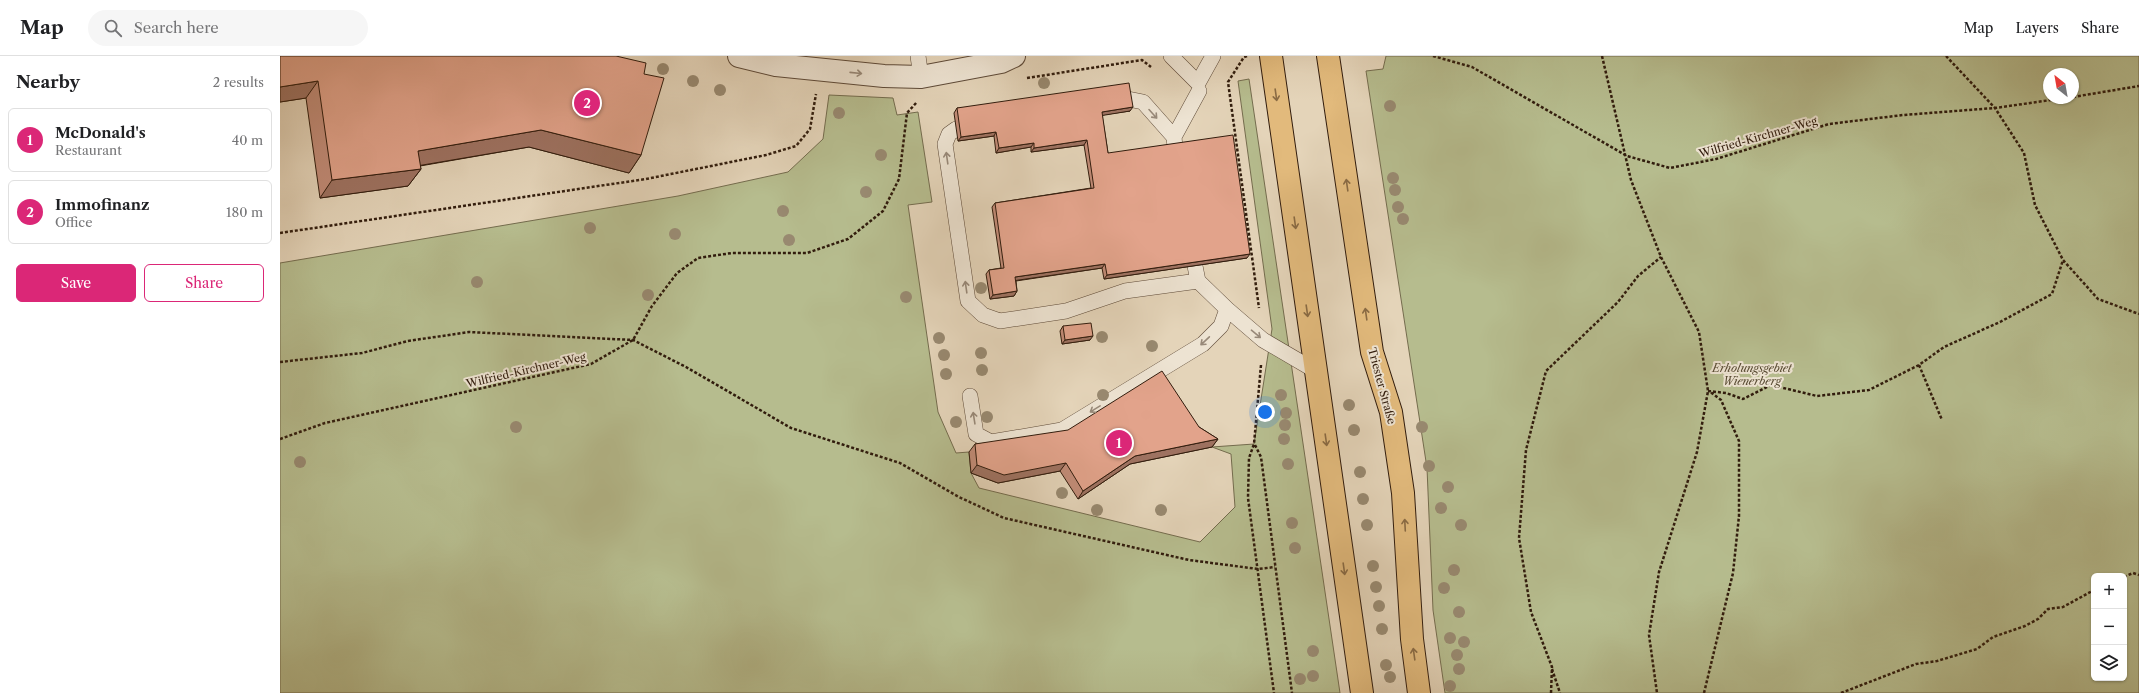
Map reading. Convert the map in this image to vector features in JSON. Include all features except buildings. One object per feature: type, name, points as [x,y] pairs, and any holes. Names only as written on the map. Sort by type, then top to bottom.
[{"type":"main road","points":[[1271,56],[1362,693]]},
{"type":"main road","name":"Triester Straße","points":[[1328,56],[1372,352],[1391,412],[1401,479],[1412,639],[1419,693]]},
{"type":"street","points":[[740,56],[776,65],[819,63],[884,76],[919,66],[1001,62],[1014,56]]},
{"type":"lane","points":[[1171,56],[1198,87]]},
{"type":"lane","points":[[1128,99],[1143,102],[1174,142],[1213,56]]},
{"type":"lane","points":[[956,130],[949,134],[945,144],[968,301],[983,315],[1000,321],[1066,311],[1125,291],[1198,281]]},
{"type":"lane","points":[[1195,266],[1198,281],[1227,309],[1263,340],[1316,371]]},
{"type":"lane","points":[[970,396],[976,434],[991,442],[1062,430],[1203,344],[1221,326],[1227,309]]},
{"type":"path","name":"Wilfried-Kirchner-Weg","points":[[1433,56],[1472,67],[1627,156],[1670,168],[1716,159],[1829,124],[1903,115],[1995,108],[2043,101]]},
{"type":"path","points":[[1602,56],[1627,156],[1631,180],[1661,257],[1674,279],[1699,332],[1708,391],[1697,452],[1659,572],[1648,635],[1657,693]]},
{"type":"path","points":[[1946,56],[1995,108],[2024,153],[2036,205],[2063,260],[2098,299],[2139,314]]},
{"type":"path","points":[[1244,57],[1228,82],[1263,340],[1254,444],[1249,458],[1248,498],[1274,693]]},
{"type":"path","points":[[1025,79],[1142,60],[1155,70]]},
{"type":"path","points":[[280,233],[646,179],[766,155],[796,146],[810,130],[816,101],[819,63]]},
{"type":"path","points":[[1198,87],[1228,82]]},
{"type":"path","points":[[2079,96],[2139,86]]},
{"type":"path","points":[[633,340],[652,306],[677,273],[698,258],[732,253],[807,253],[848,239],[883,211],[899,179],[908,113],[919,99]]},
{"type":"path","points":[[1560,693],[1552,667],[1531,612],[1519,538],[1526,450],[1546,371],[1618,302],[1638,276],[1661,257]]},
{"type":"path","points":[[1708,391],[1726,393],[1743,399],[1771,385],[1817,396],[1869,390],[1919,365],[1944,347],[2000,322],[2052,294],[2063,260]]},
{"type":"path","points":[[280,362],[362,352],[408,341],[469,332],[633,340],[686,367],[791,428],[900,463],[960,497],[1004,518],[1189,560],[1258,569],[1275,567]]},
{"type":"path","name":"Wilfried-Kirchner-Weg","points":[[280,439],[325,423],[591,364],[633,340]]},
{"type":"path","points":[[1919,365],[1942,420]]},
{"type":"path","points":[[1704,693],[1710,675],[1733,573],[1739,516],[1739,441],[1721,400],[1708,391]]},
{"type":"path","points":[[1254,444],[1261,457],[1292,693]]},
{"type":"path","points":[[2127,576],[2133,573],[2139,575]]},
{"type":"path","points":[[1842,693],[1916,664],[1937,661],[1977,648],[1993,637],[2025,626],[2038,619],[2048,609],[2063,607],[2091,592]]},
{"type":"path","points":[[1552,667],[1552,693]]},
{"type":"green space","name":"Erholungsgebiet Wienerberg","points":[[1386,56],[2139,56],[2139,693],[1445,693],[1433,610],[1427,468],[1366,71],[1383,69]]},
{"type":"green space","points":[[1249,79],[1340,693],[280,693],[280,263],[678,196],[788,172],[823,139],[829,95],[893,98],[897,115],[918,112],[932,202],[908,205],[938,412],[956,453],[969,452],[971,473],[979,488],[1200,542],[1235,507],[1231,454],[1212,447],[1254,444],[1272,329],[1238,81]]},
{"type":"place","name":"Immofinanz","points":[[587,103]]},
{"type":"place","name":"McDonald's","points":[[1119,443]]}]
